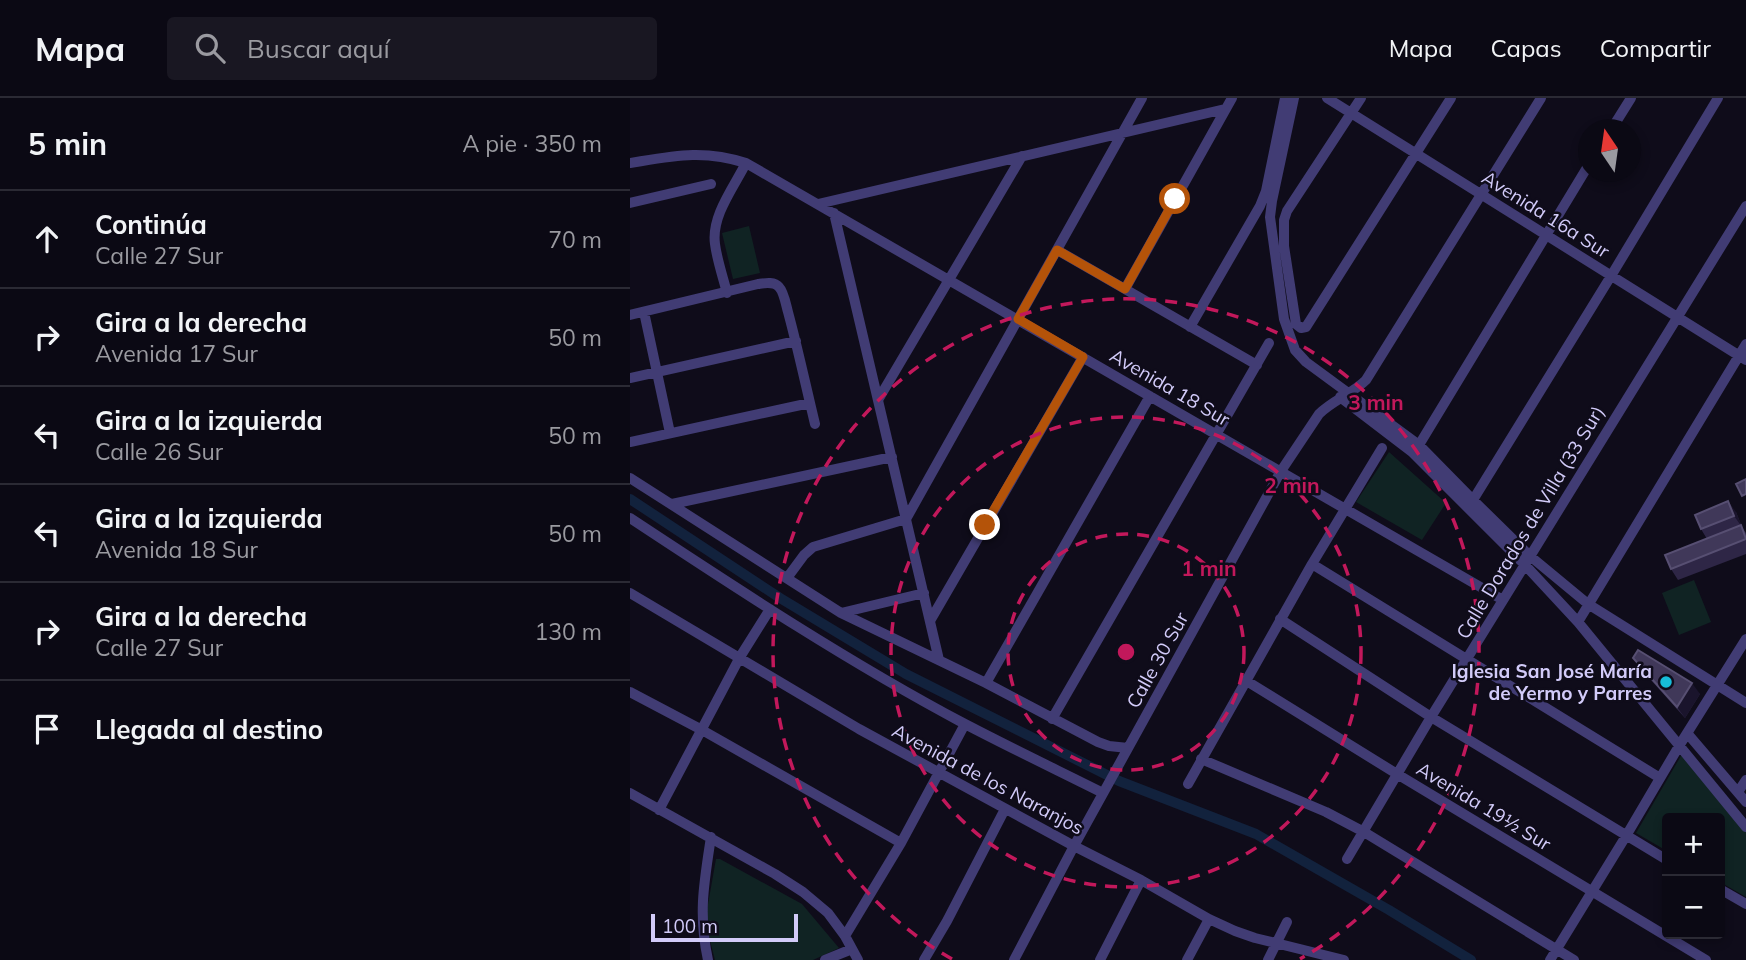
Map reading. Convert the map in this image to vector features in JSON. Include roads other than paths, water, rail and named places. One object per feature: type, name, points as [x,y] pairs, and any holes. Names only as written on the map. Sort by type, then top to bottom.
[{"type":"street","points":[[787,578],[813,547],[906,519],[1142,98]]},
{"type":"street","points":[[1125,289],[1232,98]]},
{"type":"street","points":[[1190,327],[1260,206],[1266,191],[1285,98]]},
{"type":"street","points":[[1294,98],[1270,217],[1284,318],[1295,350],[1412,452],[1528,560],[1588,604],[1746,703]]},
{"type":"street","name":"Avenida 16a Sur","points":[[1327,98],[1742,358]]},
{"type":"street","points":[[1361,98],[1287,211],[1284,220],[1292,305],[1296,324],[1301,328],[1306,327],[1451,98]]},
{"type":"street","name":"Calle 30 Sur","points":[[1014,960],[1280,471],[1319,414],[1366,380],[1541,98]]},
{"type":"street","points":[[1618,119],[1631,98]]},
{"type":"street","points":[[1473,500],[1718,98]]},
{"type":"street","points":[[818,204],[1225,109]]},
{"type":"street","name":"Avenida 18 Sur","points":[[630,163],[699,154],[727,157],[747,163],[1503,600]]},
{"type":"street","points":[[878,400],[1022,156]]},
{"type":"street","points":[[727,293],[715,244],[715,227],[719,214],[747,163]]},
{"type":"street","points":[[1419,445],[1578,182]]},
{"type":"street","points":[[630,203],[711,184]]},
{"type":"street","name":"Calle Dorados de Villa (33 Sur)","points":[[1347,859],[1746,206]]},
{"type":"street","points":[[834,213],[939,660]]},
{"type":"street","points":[[1057,250],[1257,365]]},
{"type":"street","points":[[630,315],[758,284],[772,283],[779,287],[796,341],[815,424]]},
{"type":"street","points":[[644,312],[670,433]]},
{"type":"street","points":[[630,379],[796,341]]},
{"type":"street","points":[[1052,719],[1269,343]]},
{"type":"street","points":[[1578,622],[1742,358],[1746,344]]},
{"type":"street","points":[[930,621],[1083,357]]},
{"type":"street","points":[[1344,395],[1419,445],[1473,500],[1528,560],[1746,827]]},
{"type":"street","points":[[986,683],[1150,396]]},
{"type":"street","points":[[630,442],[810,404]]},
{"type":"street","points":[[1188,784],[1280,619],[1382,447]]},
{"type":"street","points":[[672,504],[891,457]]},
{"type":"street","points":[[630,478],[841,613],[986,683],[1098,742],[1128,748]]},
{"type":"street","points":[[630,518],[770,609],[965,724],[1105,789]]},
{"type":"street","points":[[1312,564],[1660,778]]},
{"type":"street","name":"Avenida de los Naranjos","points":[[630,593],[859,729],[1209,919],[1245,935],[1344,960]]},
{"type":"street","points":[[841,613],[924,593]]},
{"type":"street","points":[[659,810],[740,657],[770,609]]},
{"type":"street","points":[[1280,619],[1432,718],[1662,857]]},
{"type":"street","points":[[1550,960],[1746,639]]},
{"type":"street","name":"Avenida 19½ Sur","points":[[1245,680],[1397,775],[1706,960]]},
{"type":"street","points":[[630,692],[901,843]]},
{"type":"street","points":[[845,936],[901,843],[965,724]]},
{"type":"street","points":[[1687,733],[1746,802]]},
{"type":"street","points":[[1201,760],[1326,812],[1364,832],[1574,960]]},
{"type":"street","points":[[1738,792],[1746,780]]},
{"type":"street","points":[[630,793],[803,892],[822,908],[845,936],[858,960]]},
{"type":"street","points":[[924,960],[1005,809]]},
{"type":"street","points":[[708,960],[701,908],[711,838]]},
{"type":"street","points":[[1100,960],[1141,880]]},
{"type":"street","points":[[1725,892],[1746,904]]},
{"type":"street","points":[[1187,960],[1209,919]]},
{"type":"street","points":[[1268,960],[1287,922]]},
{"type":"street","points":[[825,960],[852,949]]},
{"type":"waterway","points":[[630,499],[780,598],[906,674],[1119,781],[1256,834],[1471,960]]},
{"type":"place","name":"Iglesia San José María de Yermo y Parres","points":[[1666,682]]}]
